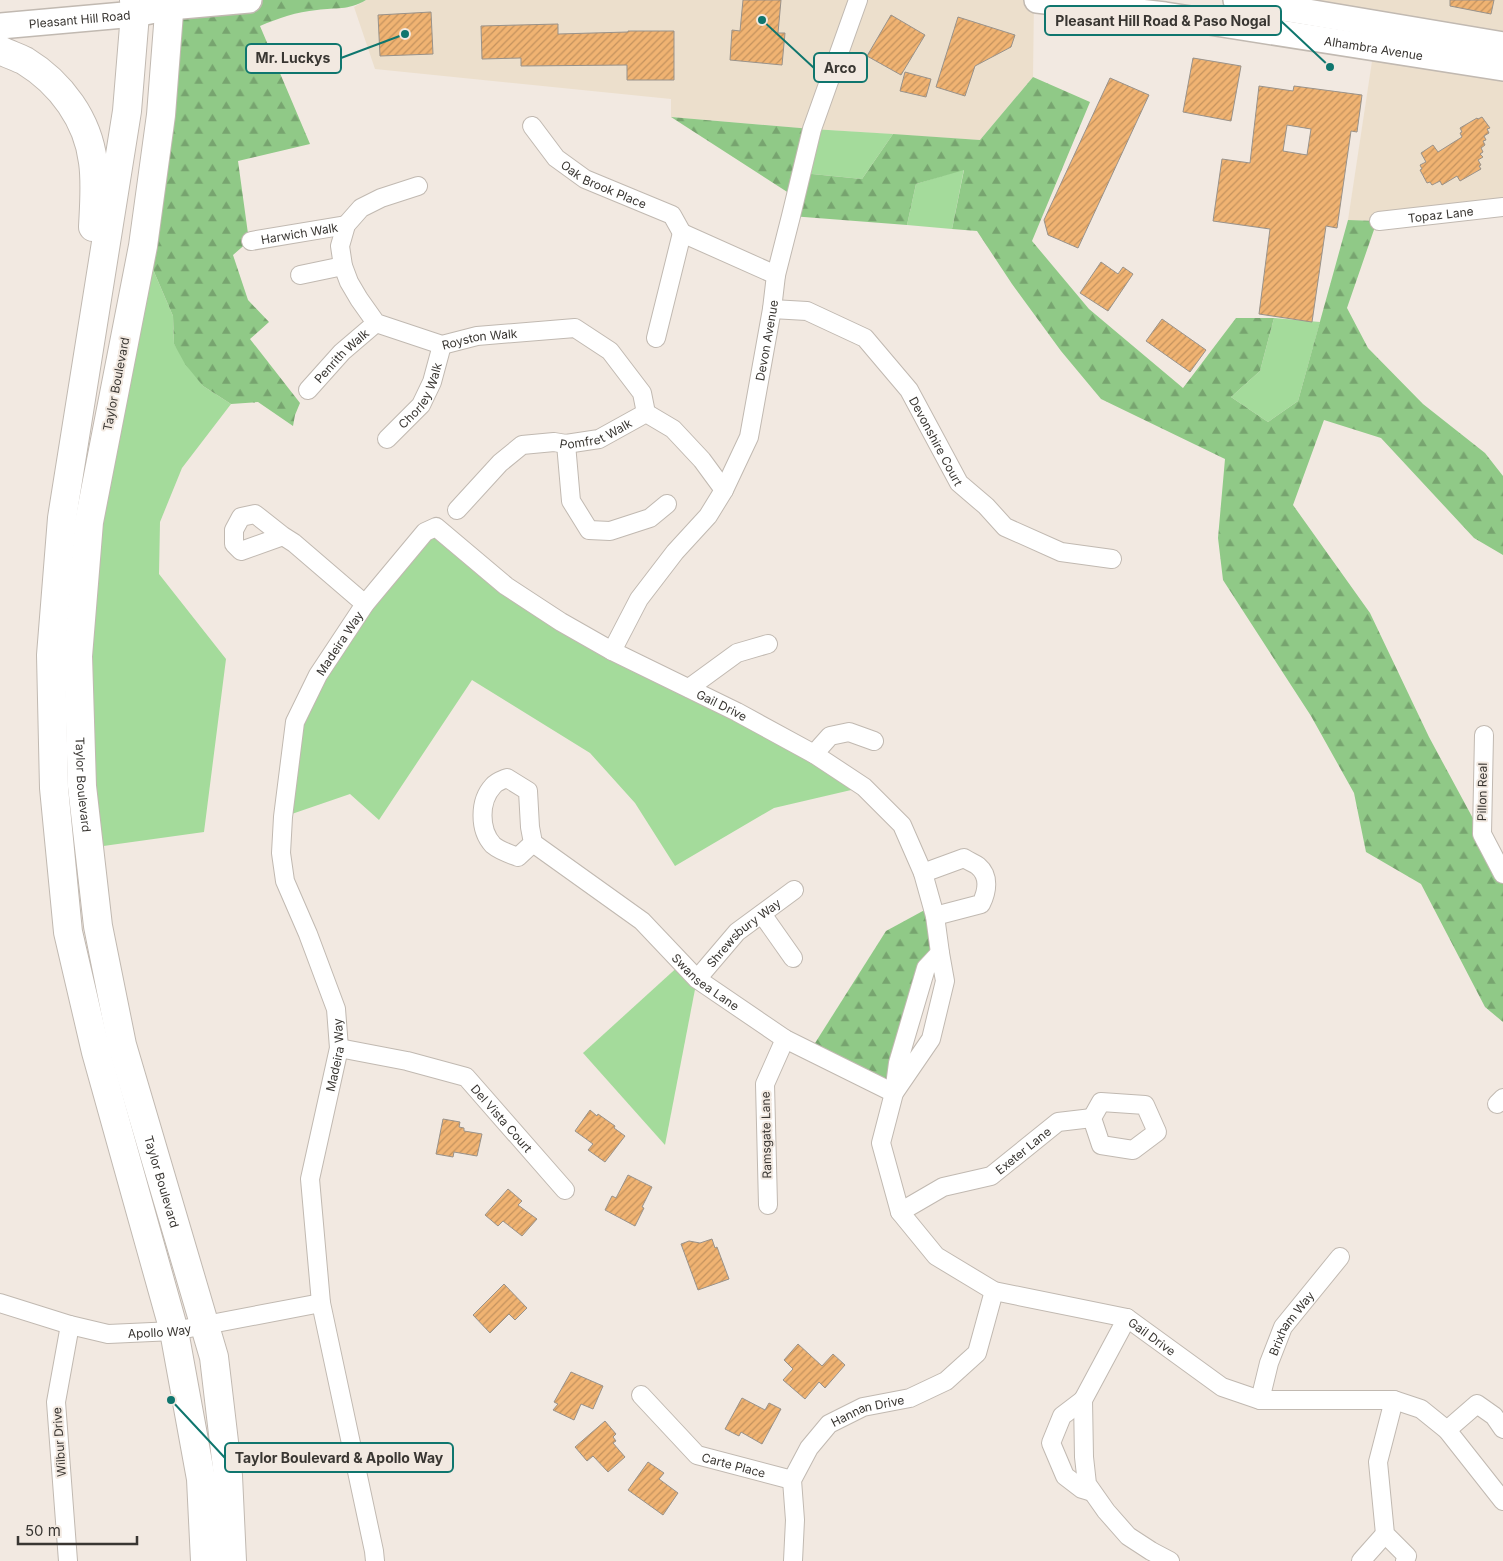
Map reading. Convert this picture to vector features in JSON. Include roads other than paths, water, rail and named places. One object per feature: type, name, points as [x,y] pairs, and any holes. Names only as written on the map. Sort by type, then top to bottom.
[{"type":"main road","name":"Pleasant Hill Road","points":[[0,26],[135,7],[249,0]]},
{"type":"main road","name":"Alhambra Avenue","points":[[1037,0],[1165,15],[1503,68]]},
{"type":"main road","name":"Alhambra Avenue","points":[[1236,0],[1503,45]]},
{"type":"main road","name":"Taylor Boulevard","points":[[170,4],[162,115],[143,246],[89,522],[78,656],[82,786],[98,926],[122,1045],[214,1357],[228,1476],[232,1561]]},
{"type":"main road","points":[[135,7],[127,111],[62,518],[51,655],[54,788],[68,932],[96,1052],[174,1330],[201,1479],[205,1561]]},
{"type":"main road","points":[[0,50],[24,61],[46,77],[69,100],[86,130],[94,162],[93,324]]},
{"type":"street","name":"Devon Avenue","points":[[612,652],[639,599],[675,552],[708,516],[724,490],[749,437],[772,309],[776,275],[812,130],[858,0]]},
{"type":"street","name":"Oak Brook Place","points":[[532,126],[556,158],[585,178],[672,214],[682,233]]},
{"type":"street","points":[[376,323],[349,282],[343,266],[340,246],[346,225],[361,208],[381,198],[418,186]]},
{"type":"street","name":"Topaz Lane","points":[[1379,221],[1503,207]]},
{"type":"street","name":"Harwich Walk","points":[[252,241],[346,225]]},
{"type":"street","points":[[656,338],[682,233],[776,275]]},
{"type":"street","points":[[300,275],[343,266]]},
{"type":"street","name":"Devonshire Court","points":[[772,309],[807,311],[865,338],[909,390],[959,483],[986,506],[1005,526],[1061,552],[1112,559]]},
{"type":"street","name":"Royston Walk","points":[[376,323],[442,345],[477,336],[575,328],[610,351],[642,393],[646,413]]},
{"type":"street","name":"Penrith Walk","points":[[308,390],[342,352],[376,323]]},
{"type":"street","name":"Chorley Walk","points":[[387,439],[420,405],[432,382],[442,345]]},
{"type":"street","name":"Pomfret Walk","points":[[457,510],[500,463],[522,445],[554,442],[566,444],[599,440],[646,413],[673,429],[702,460],[724,490]]},
{"type":"street","points":[[566,444],[571,501],[589,530],[610,531],[650,518],[667,504]]},
{"type":"street","name":"Gail Drive","points":[[425,532],[436,527],[506,586],[612,652],[738,712],[814,754],[864,787],[902,825],[923,873],[935,916],[945,981],[932,1039],[894,1093]]},
{"type":"street","name":"Madeira Way","points":[[375,1561],[321,1303],[310,1179],[339,1048],[336,1009],[308,934],[285,881],[281,844],[296,722],[318,676],[365,604],[425,532]]},
{"type":"street","points":[[283,536],[294,543],[365,604]]},
{"type":"street","points":[[689,688],[737,653],[768,644]]},
{"type":"street","points":[[814,754],[830,736],[850,732],[874,741]]},
{"type":"street","name":"Pillon Real","points":[[1484,735],[1482,834],[1503,874]]},
{"type":"street","name":"Swansea Lane","points":[[533,844],[642,921],[697,979],[785,1039],[894,1093]]},
{"type":"street","points":[[923,873],[964,858],[979,867],[986,876],[986,894],[981,904],[935,916]]},
{"type":"street","name":"Shrewsbury Way","points":[[697,979],[737,932],[794,890]]},
{"type":"street","points":[[762,914],[793,958]]},
{"type":"street","name":"Gail Drive","points":[[940,953],[926,968],[898,1062],[894,1093],[881,1143],[900,1212],[936,1256],[994,1291],[1127,1318],[1222,1387],[1260,1400],[1394,1400],[1421,1409],[1447,1430],[1503,1501]]},
{"type":"street","name":"Ramsgate Lane","points":[[768,1205],[765,1084],[785,1039]]},
{"type":"street","name":"Del Vista Court","points":[[339,1048],[407,1061],[466,1076],[565,1190]]},
{"type":"street","name":"Exeter Lane","points":[[900,1212],[943,1187],[991,1176],[1058,1122],[1092,1118]]},
{"type":"street","name":"Brixham Way","points":[[1260,1400],[1269,1362],[1283,1327],[1340,1257]]},
{"type":"street","name":"Hannan Drive","points":[[792,1480],[809,1448],[828,1424],[863,1407],[910,1398],[946,1381],[977,1353],[994,1291]]},
{"type":"street","name":"Apollo Way","points":[[0,1303],[70,1325],[108,1334],[174,1330],[321,1303]]},
{"type":"street","points":[[1092,1492],[1082,1489],[1065,1476],[1051,1443],[1062,1416],[1083,1400],[1127,1318]]},
{"type":"street","name":"Wilbur Drive","points":[[68,1561],[56,1402],[70,1325]]},
{"type":"street","name":"Carte Place","points":[[641,1395],[697,1454],[792,1480]]},
{"type":"street","points":[[1083,1400],[1087,1484],[1106,1511],[1128,1536],[1170,1561]]},
{"type":"street","points":[[1394,1400],[1378,1462],[1385,1534],[1407,1556],[1405,1561]]},
{"type":"street","points":[[1447,1430],[1477,1404],[1494,1416],[1503,1429]]},
{"type":"street","points":[[792,1480],[795,1520],[793,1561]]},
{"type":"street","points":[[1361,1561],[1385,1534]]},
{"type":"place","name":"Arco","points":[[762,20]]},
{"type":"place","name":"Mr. Luckys","points":[[405,34]]},
{"type":"place","name":"Pleasant Hill Road & Paso Nogal","points":[[1330,67]]},
{"type":"place","name":"Taylor Boulevard & Apollo Way","points":[[171,1400]]}]
